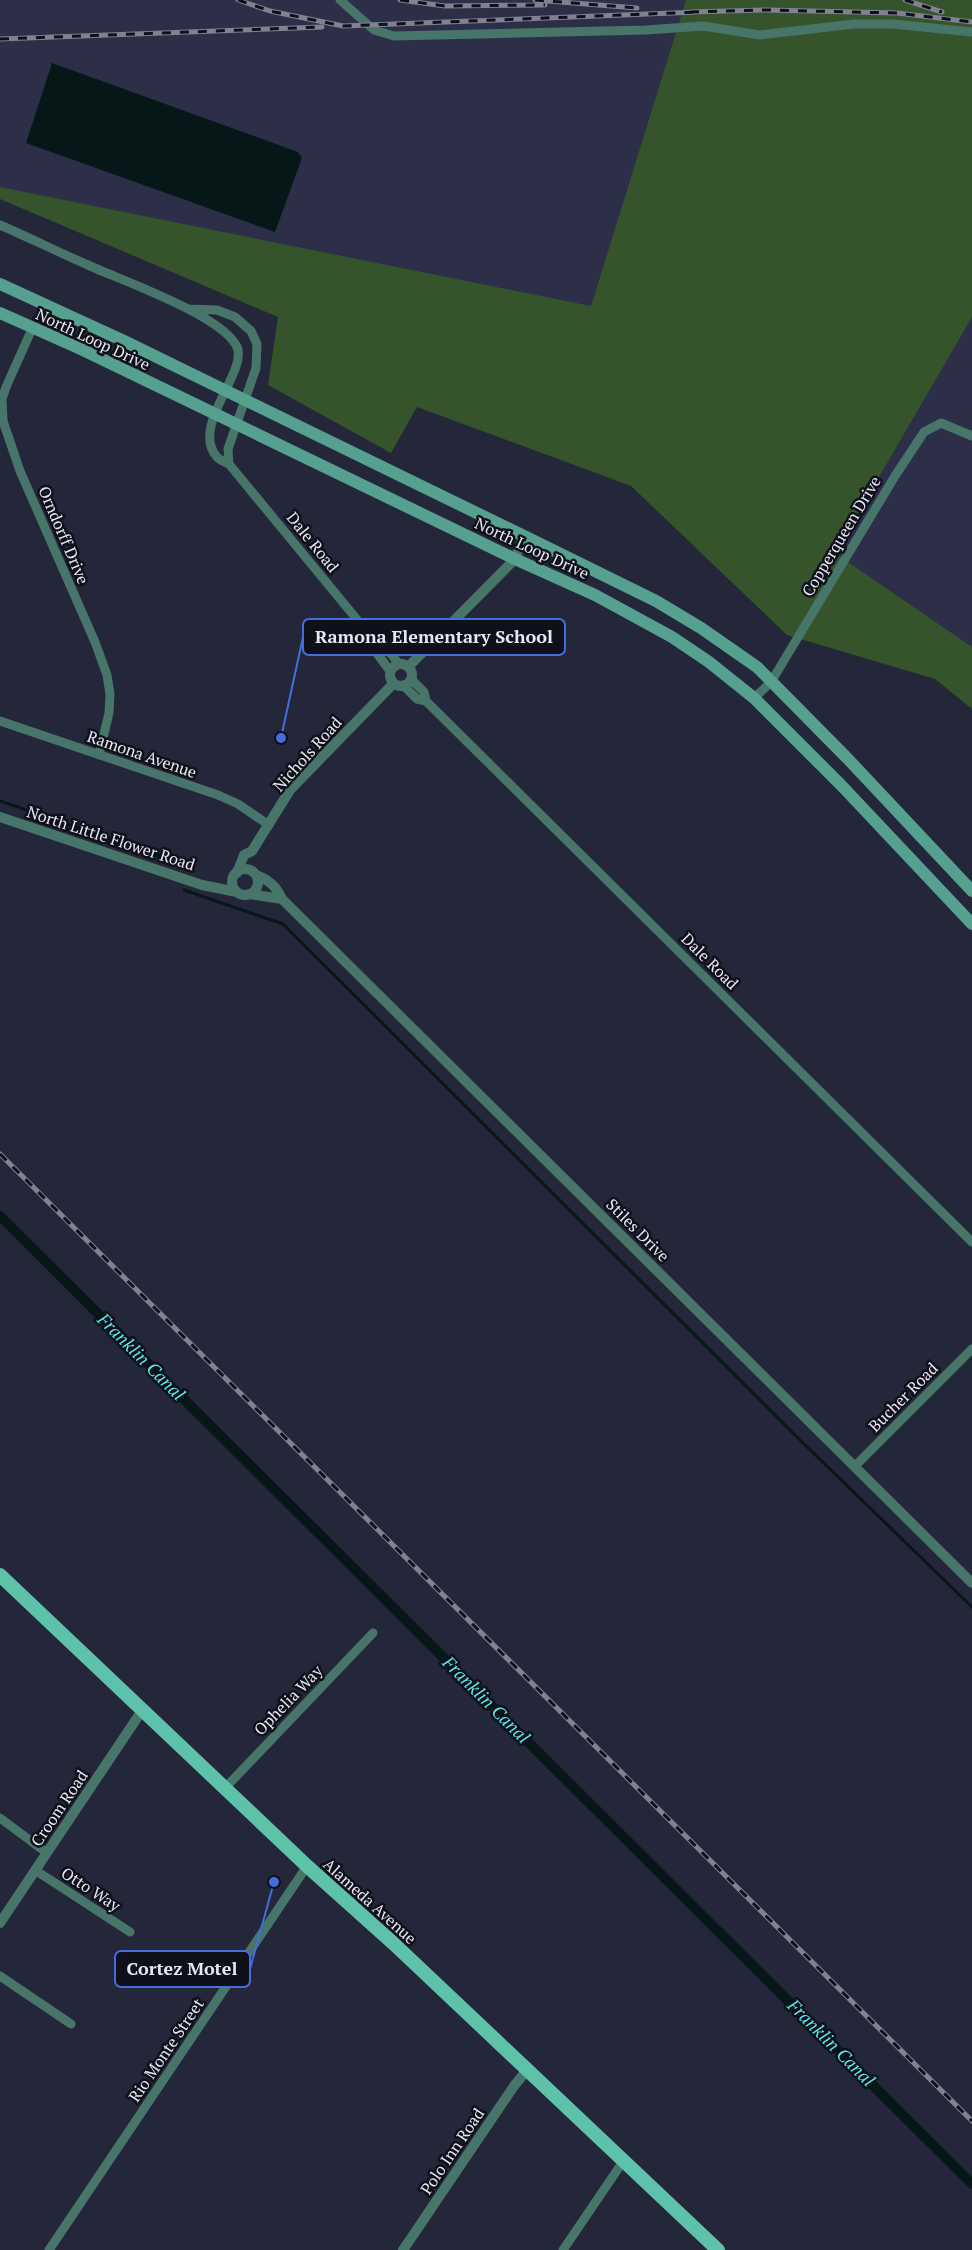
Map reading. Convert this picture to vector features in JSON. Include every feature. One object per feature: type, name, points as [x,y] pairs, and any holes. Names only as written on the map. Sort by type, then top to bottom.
[{"type":"main road","name":"North Loop Drive","points":[[0,284],[225,390],[656,601],[757,667],[972,891]]},
{"type":"main road","name":"North Loop Drive","points":[[0,313],[83,350],[515,559],[596,595],[672,637],[709,662],[754,698],[971,920]]},
{"type":"main road","name":"Alameda Avenue","points":[[0,1575],[718,2250]]},
{"type":"street","points":[[340,0],[374,30],[394,36],[646,30],[687,26],[703,26],[760,35],[854,24],[905,25],[972,32]]},
{"type":"street","name":"Dale Road","points":[[0,225],[187,308],[231,339],[238,348],[239,356],[214,414],[210,440],[213,449],[218,457],[229,464],[281,525],[373,639],[384,645],[399,667]]},
{"type":"street","name":"Dale Road","points":[[187,308],[218,310],[227,313],[242,322],[251,332],[257,344],[256,368],[228,448],[229,464]]},
{"type":"street","name":"Orndorff Drive","points":[[32,329],[6,387],[1,409],[3,422],[20,471],[95,642],[106,675],[110,694],[109,713],[99,755]]},
{"type":"street","name":"Copperqueen Drive","points":[[754,698],[771,681],[924,432],[941,423],[972,436]]},
{"type":"street","points":[[399,667],[411,670],[403,682],[391,680],[399,667],[515,559],[524,536]]},
{"type":"street","name":"Dale Road","points":[[403,682],[417,699],[426,701],[972,1242]]},
{"type":"street","name":"Nichols Road","points":[[236,874],[244,855],[252,851],[290,790],[403,682]]},
{"type":"street","name":"Ramona Avenue","points":[[0,721],[218,795],[238,804],[269,825]]},
{"type":"street","name":"North Little Flower Road","points":[[0,817],[192,881],[237,892]]},
{"type":"street","points":[[249,894],[256,890],[258,885],[254,873],[252,851]]},
{"type":"street","points":[[214,886],[244,870],[254,873]]},
{"type":"street","name":"Stiles Drive","points":[[254,873],[278,889],[282,899],[972,1583]]},
{"type":"street","points":[[236,874],[232,883],[237,892],[282,899]]},
{"type":"street","name":"Bucher Road","points":[[855,1466],[972,1349]]},
{"type":"street","name":"Ophelia Way","points":[[226,1787],[373,1634]]},
{"type":"street","name":"Croom Road","points":[[0,1923],[143,1709]]},
{"type":"street","points":[[0,1818],[47,1853]]},
{"type":"street","name":"Rio Monte Street","points":[[49,2250],[307,1866]]},
{"type":"street","name":"Otto Way","points":[[35,1870],[130,1932]]},
{"type":"street","points":[[0,1976],[71,2024]]},
{"type":"street","name":"Polo Inn Road","points":[[404,2250],[514,2085],[527,2070]]},
{"type":"street","points":[[563,2250],[624,2160]]},
{"type":"shaded area","points":[[0,0],[686,0],[591,306],[0,187]]},
{"type":"shaded area","points":[[52,63],[298,152],[302,158],[275,232],[26,143]]},
{"type":"shaded area","points":[[972,317],[972,647],[835,553]]},
{"type":"green space","points":[[686,0],[972,0],[972,317],[835,553],[972,647],[972,709],[935,679],[787,635],[631,486],[417,407],[391,453],[268,385],[278,317],[0,199],[0,187],[591,306]]},
{"type":"waterway","points":[[0,801],[165,858]]},
{"type":"waterway","points":[[184,890],[283,924],[799,1439],[972,1607]]},
{"type":"waterway","name":"Franklin Canal","points":[[0,1216],[972,2184]]},
{"type":"railway","points":[[238,0],[270,11],[343,26],[698,12]]},
{"type":"railway","points":[[400,0],[445,6],[545,5]]},
{"type":"railway","points":[[535,0],[637,8]]},
{"type":"railway","points":[[905,0],[942,12]]},
{"type":"railway","points":[[690,12],[766,10],[897,13],[972,22]]},
{"type":"railway","points":[[0,39],[322,27]]},
{"type":"railway","points":[[0,1154],[972,2121]]},
{"type":"place","name":"Ramona Elementary School","points":[[281,738]]},
{"type":"place","name":"Cortez Motel","points":[[274,1882]]}]
